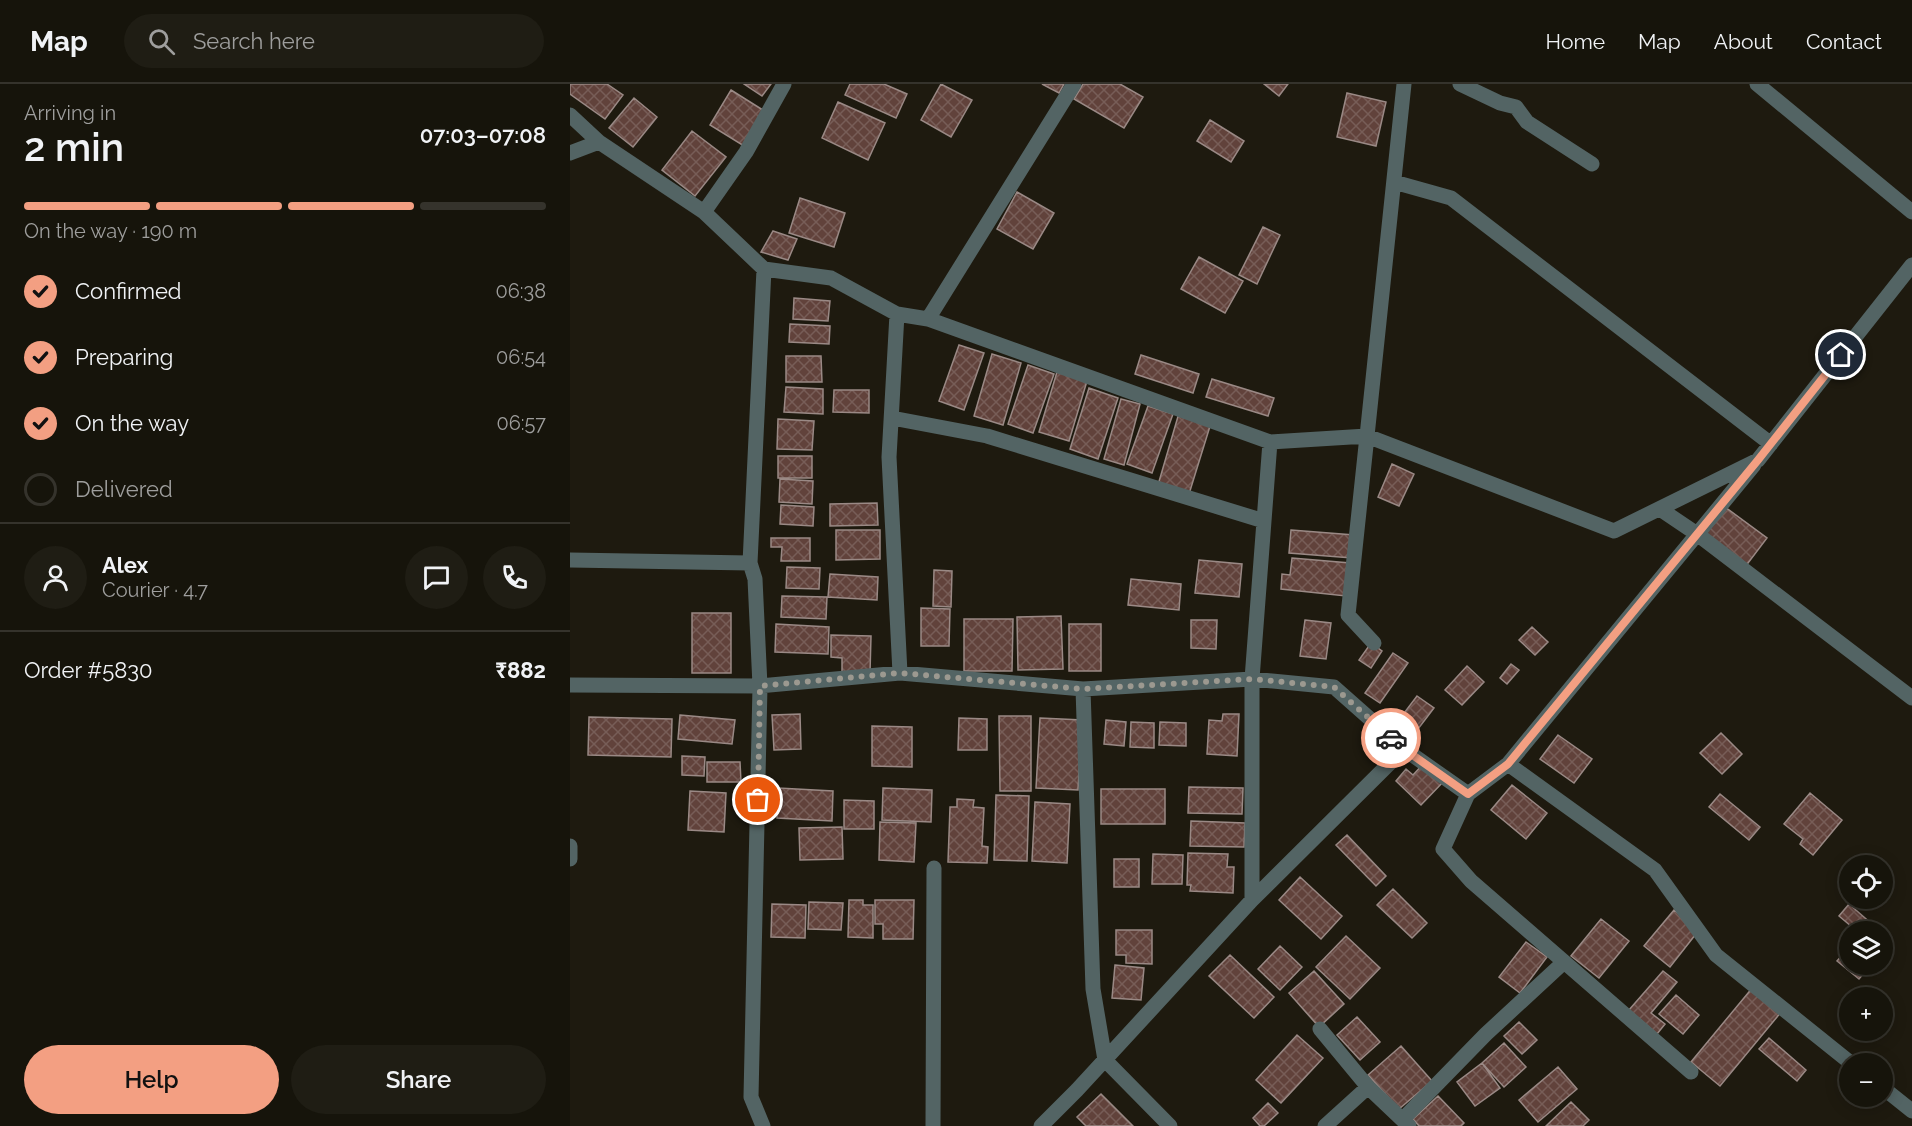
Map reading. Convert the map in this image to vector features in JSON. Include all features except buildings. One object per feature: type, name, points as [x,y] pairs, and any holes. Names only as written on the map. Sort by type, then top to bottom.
[{"type":"street","points":[[704,212],[746,152],[784,84]]},
{"type":"street","points":[[928,319],[1074,84]]},
{"type":"street","points":[[1374,643],[1348,615],[1404,84]]},
{"type":"street","points":[[1460,84],[1500,103],[1516,107],[1527,122],[1592,164]]},
{"type":"street","points":[[1757,84],[1912,212]]},
{"type":"street","points":[[570,115],[599,142],[704,212],[764,268],[831,278],[897,314],[928,319],[1270,442],[1367,436],[1614,531],[1758,460]]},
{"type":"street","points":[[570,153],[599,142]]},
{"type":"street","points":[[1394,182],[1451,198],[1771,444]]},
{"type":"street","points":[[1691,1072],[1471,881],[1443,849],[1468,794],[1508,764],[1771,444],[1912,265]]},
{"type":"street","points":[[763,1126],[751,1096],[760,686],[755,579],[750,563],[764,268]]},
{"type":"street","points":[[897,314],[890,457],[900,673]]},
{"type":"street","points":[[891,418],[987,436],[1264,521]]},
{"type":"street","points":[[1252,900],[1252,679],[1270,442]]},
{"type":"street","points":[[1660,509],[1697,534],[1912,698]]},
{"type":"street","points":[[570,560],[750,563]]},
{"type":"street","points":[[570,685],[760,686],[900,673],[1083,689],[1252,679],[1334,687],[1404,749],[1468,794]]},
{"type":"street","points":[[1083,689],[1093,989],[1105,1060],[1170,1126]]},
{"type":"street","points":[[1041,1126],[1252,900],[1404,749]]},
{"type":"street","points":[[1508,764],[1655,870],[1716,954],[1839,1053]]},
{"type":"street","points":[[570,846],[570,859]]},
{"type":"street","points":[[933,1126],[934,868]]},
{"type":"street","points":[[1320,1029],[1368,1087],[1406,1123],[1486,1034],[1564,962]]},
{"type":"street","points":[[1325,1126],[1368,1087]]},
{"type":"street","points":[[1893,1096],[1912,1111]]},
{"type":"way so far","points":[[758,800],[760,686],[900,673],[1083,689],[1252,679],[1334,687],[1391,738]]},
{"type":"route","points":[[1391,738],[1468,794],[1508,764],[1758,460],[1841,355]]}]
